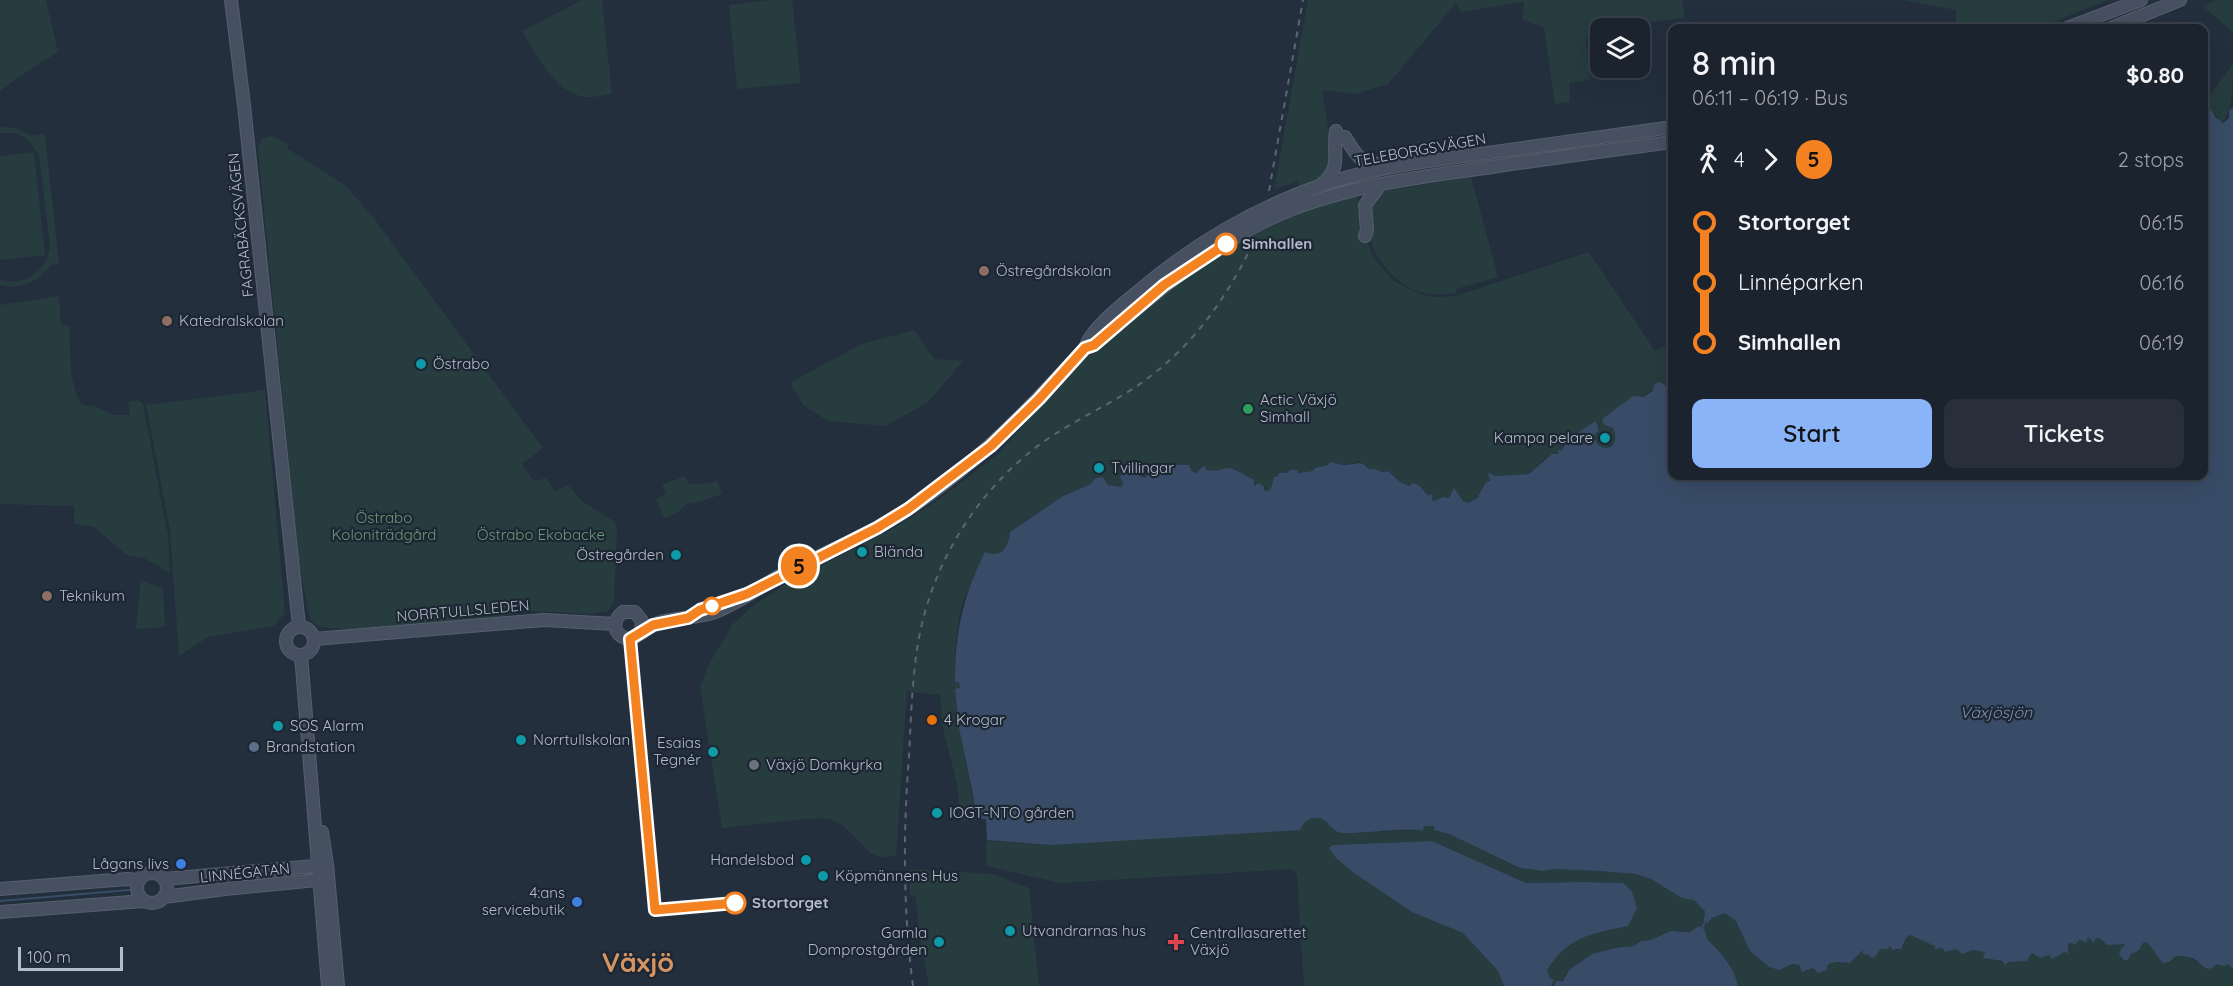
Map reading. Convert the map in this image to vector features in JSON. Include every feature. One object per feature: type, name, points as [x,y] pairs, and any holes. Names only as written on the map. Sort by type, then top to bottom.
[{"type":"main road","name":"FAGRABÄCKSVÄGEN","points":[[231,0],[299,626]]},
{"type":"main road","points":[[2078,24],[2141,0]]},
{"type":"main road","points":[[2120,24],[2180,0]]},
{"type":"main road","name":"TELEBORGSVÄGEN","points":[[641,632],[662,622],[697,617],[728,606],[789,571],[877,528],[908,509],[991,446],[1039,399],[1085,348],[1087,340],[1114,312],[1189,251],[1255,214],[1320,186],[1411,163],[1668,128]]},
{"type":"main road","points":[[1320,186],[1335,168],[1340,134],[1358,157],[1368,164],[1411,163]]},
{"type":"main road","name":"TELEBORGSVÄGEN","points":[[1085,348],[1094,345],[1164,285],[1195,263],[1268,220],[1327,198],[1440,174],[1668,143]]},
{"type":"main road","points":[[1365,236],[1365,205],[1380,185]]},
{"type":"main road","points":[[633,611],[640,616],[643,624],[641,632],[633,638],[624,638],[617,633],[615,624],[617,617],[623,612],[633,611]]},
{"type":"main road","name":"TELEBORGSVÄGEN","points":[[640,616],[662,622]]},
{"type":"main road","name":"NORRTULLSLEDEN","points":[[314,639],[544,620],[615,624]]},
{"type":"main road","points":[[299,626],[309,630],[314,639],[311,650],[301,655],[289,651],[286,643],[289,632],[299,626]]},
{"type":"main road","points":[[301,655],[323,865],[328,986]]},
{"type":"main road","name":"LINNÉGATAN","points":[[164,879],[323,865]]},
{"type":"main road","points":[[0,912],[144,901],[156,903],[164,897],[168,888],[164,879],[152,873],[144,875],[139,880],[137,890],[144,901]]},
{"type":"main road","points":[[0,889],[139,880]]},
{"type":"main road","points":[[324,880],[338,986]]},
{"type":"main road","name":"LINNÉGATAN","points":[[164,897],[324,880]]},
{"type":"green space","points":[[0,0],[46,0],[58,52],[0,91]]},
{"type":"green space","points":[[582,0],[602,0],[612,94],[584,97],[563,88],[547,71],[522,31]]},
{"type":"green space","points":[[792,0],[801,83],[737,89],[729,5]]},
{"type":"green space","points":[[1308,0],[1682,0],[1685,18],[1650,22],[1650,18],[1590,18],[1590,36],[1586,39],[1590,80],[1569,83],[1570,102],[1555,104],[1544,28],[1522,19],[1524,2],[1461,12],[1456,3],[1388,84],[1355,94],[1322,90],[1333,158],[1327,179],[1301,189],[1297,181],[1274,190]]},
{"type":"green space","points":[[1904,0],[2108,0],[2048,24],[1956,24],[1956,10]]},
{"type":"green space","points":[[2217,0],[2233,0],[2233,32],[2203,6]]},
{"type":"green space","points":[[2233,64],[2232,97],[2228,113],[2221,123],[2212,111],[2208,110],[2208,98]]},
{"type":"green space","points":[[0,128],[15,128],[31,136],[45,134],[59,264],[51,265],[35,280],[15,286],[0,285],[0,280],[18,281],[33,275],[44,263],[50,246],[39,155],[30,142],[22,136],[14,133],[0,133]]},
{"type":"green space","points":[[270,136],[287,144],[288,149],[345,185],[373,217],[543,448],[522,464],[534,481],[546,478],[555,491],[568,485],[582,501],[614,521],[617,529],[614,602],[608,611],[589,614],[528,611],[492,618],[348,629],[328,628],[312,622],[299,563],[258,150],[261,139]]},
{"type":"green space","points":[[34,152],[45,255],[0,260],[0,156]]},
{"type":"green space","points":[[1471,177],[1498,277],[1456,289],[1456,293],[1437,294],[1418,291],[1397,280],[1381,262],[1371,240],[1368,215],[1373,198],[1385,191]]},
{"type":"green space","points":[[1356,190],[1365,236],[1373,257],[1394,281],[1431,297],[1456,296],[1589,252],[1655,351],[1668,344],[1668,387],[1664,384],[1654,385],[1653,391],[1617,408],[1602,419],[1604,425],[1613,428],[1617,436],[1609,446],[1602,447],[1597,444],[1594,436],[1599,429],[1596,421],[1570,438],[1561,451],[1542,461],[1537,469],[1529,474],[1495,476],[1489,473],[1489,482],[1487,481],[1477,496],[1468,503],[1463,501],[1454,489],[1449,498],[1443,497],[1434,501],[1431,499],[1431,494],[1428,496],[1420,486],[1412,483],[1409,486],[1388,471],[1368,469],[1359,462],[1342,465],[1331,462],[1313,471],[1298,473],[1290,470],[1286,473],[1278,473],[1268,491],[1264,490],[1265,486],[1257,483],[1254,486],[1254,480],[1229,468],[1222,471],[1207,471],[1202,466],[1196,473],[1192,473],[1189,465],[1164,464],[1150,466],[1145,478],[1138,475],[1140,470],[1137,467],[1122,470],[1120,477],[1123,482],[1122,487],[1108,485],[1104,477],[1096,478],[1089,485],[1063,496],[1009,532],[1007,546],[999,553],[989,554],[962,605],[956,638],[955,661],[955,682],[959,682],[960,689],[955,689],[959,728],[977,820],[960,821],[957,784],[943,729],[940,695],[907,691],[896,856],[879,857],[870,853],[845,827],[830,819],[816,818],[722,828],[700,687],[709,664],[733,624],[753,606],[784,585],[899,525],[941,498],[997,455],[1094,345],[1164,286],[1267,220]]},
{"type":"green space","points":[[59,296],[61,324],[69,326],[74,387],[82,405],[95,406],[113,415],[130,415],[128,402],[137,400],[143,404],[168,535],[170,573],[144,558],[127,555],[94,527],[74,524],[74,506],[0,504],[0,305]]},
{"type":"green space","points":[[914,330],[934,359],[963,361],[928,402],[886,426],[828,421],[803,405],[790,383],[859,345]]},
{"type":"green space","points":[[265,390],[285,613],[274,626],[208,637],[179,656],[170,531],[146,405]]},
{"type":"green space","points":[[685,476],[689,484],[711,483],[717,480],[722,494],[686,504],[680,511],[664,519],[656,499],[666,494],[662,485]]},
{"type":"green space","points":[[141,580],[163,589],[165,627],[136,629]]},
{"type":"green space","points":[[1317,817],[1324,819],[1335,831],[1346,833],[1423,830],[1423,826],[1434,826],[1434,830],[1449,834],[1520,868],[1543,871],[1554,869],[1621,871],[1651,879],[1683,898],[1693,899],[1699,903],[1709,923],[1712,918],[1725,912],[1736,921],[1750,951],[1769,967],[1779,970],[1796,964],[1806,971],[1813,968],[1818,973],[1827,970],[1828,964],[1850,963],[1863,950],[1870,956],[1890,946],[1894,951],[1902,948],[1906,938],[1910,935],[1932,944],[1935,949],[1942,948],[1945,952],[1956,949],[1962,954],[1973,950],[1985,952],[1986,958],[2007,964],[2008,962],[2027,961],[2033,953],[2040,958],[2049,955],[2052,958],[2065,952],[2068,954],[2068,944],[2074,945],[2081,940],[2084,943],[2088,937],[2093,942],[2096,938],[2108,944],[2124,944],[2125,947],[2121,948],[2119,954],[2129,960],[2131,954],[2147,942],[2160,958],[2169,960],[2175,956],[2186,956],[2210,969],[2217,964],[2229,964],[2233,969],[2233,986],[1738,986],[1730,966],[1707,939],[1705,930],[1699,926],[1690,932],[1680,930],[1634,946],[1592,954],[1569,970],[1561,982],[1556,982],[1554,986],[1551,986],[1554,980],[1550,978],[1547,970],[1564,950],[1592,934],[1628,926],[1632,892],[1624,883],[1526,883],[1432,841],[1333,845],[1336,858],[1354,873],[1412,912],[1463,933],[1498,971],[1504,986],[1304,986],[1297,875],[1291,869],[1059,883],[987,866],[986,841],[1051,845],[1302,827],[1307,820]]},
{"type":"green space","points":[[910,869],[993,874],[1029,888],[1039,986],[929,986],[920,940],[916,897],[910,895]]},
{"type":"water","name":"Växjösjön","points":[[2233,108],[2233,969],[2228,964],[2224,966],[2217,964],[2207,969],[2195,959],[2184,956],[2176,956],[2169,962],[2163,963],[2147,942],[2131,954],[2128,960],[2124,960],[2119,954],[2124,944],[2107,945],[2096,938],[2094,943],[2088,937],[2086,943],[2080,940],[2074,945],[2068,944],[2068,954],[2065,952],[2052,959],[2049,955],[2040,958],[2032,953],[2027,961],[2008,962],[2005,965],[2002,961],[1983,958],[1985,952],[1973,950],[1962,954],[1956,949],[1945,952],[1942,948],[1935,949],[1935,946],[1910,935],[1901,949],[1893,951],[1890,946],[1888,949],[1880,949],[1875,957],[1871,958],[1863,954],[1863,950],[1850,963],[1828,964],[1827,970],[1818,973],[1813,968],[1802,972],[1799,965],[1793,964],[1779,970],[1769,967],[1750,951],[1736,921],[1725,913],[1712,918],[1708,923],[1704,920],[1705,911],[1694,900],[1682,898],[1651,879],[1635,874],[1601,871],[1555,869],[1543,871],[1520,868],[1449,834],[1434,830],[1434,826],[1424,826],[1423,831],[1343,833],[1336,831],[1324,820],[1312,818],[1305,822],[1300,830],[1051,845],[987,840],[986,819],[976,817],[959,728],[955,689],[960,688],[959,682],[955,682],[957,647],[962,615],[971,584],[985,552],[996,554],[1003,550],[1010,532],[1063,496],[1089,485],[1096,478],[1103,477],[1108,485],[1122,487],[1120,477],[1122,470],[1137,467],[1140,470],[1138,475],[1145,478],[1148,474],[1147,470],[1161,464],[1189,465],[1192,472],[1196,473],[1203,466],[1206,470],[1211,471],[1229,468],[1254,480],[1254,486],[1258,483],[1268,491],[1274,477],[1277,477],[1279,473],[1286,473],[1290,470],[1297,470],[1298,473],[1313,471],[1330,462],[1344,465],[1361,463],[1368,469],[1388,471],[1409,486],[1413,483],[1420,486],[1428,496],[1431,494],[1433,496],[1431,499],[1434,501],[1443,497],[1449,498],[1454,488],[1463,501],[1468,503],[1477,498],[1486,482],[1490,481],[1488,472],[1495,476],[1529,474],[1552,454],[1558,454],[1558,450],[1561,451],[1570,438],[1596,421],[1599,430],[1594,436],[1597,444],[1606,448],[1610,447],[1614,442],[1615,433],[1613,428],[1604,425],[1602,419],[1633,396],[1643,397],[1653,391],[1654,384],[1660,382],[1668,387],[1668,480],[2208,480],[2208,110],[2223,123],[2229,118],[2229,110]]},
{"type":"water","points":[[1432,841],[1526,883],[1624,883],[1632,892],[1637,908],[1628,926],[1592,934],[1564,950],[1547,970],[1550,978],[1554,980],[1551,986],[1504,986],[1498,971],[1463,933],[1412,912],[1354,873],[1336,858],[1329,848],[1333,845]]},
{"type":"water","points":[[1699,926],[1705,930],[1707,939],[1730,966],[1738,986],[1554,986],[1556,981],[1563,981],[1569,970],[1592,954],[1634,946],[1641,941],[1651,940],[1671,931],[1690,932]]},
{"type":"waterway","points":[[0,901],[129,890]]},
{"type":"waterway","points":[[1702,928],[1706,920]]},
{"type":"railway","points":[[1269,191],[1303,0]]},
{"type":"railway","points":[[913,986],[907,929],[905,871],[912,699],[916,657],[924,615],[944,562],[957,537],[989,492],[1030,452],[1055,434],[1134,388],[1173,358],[1219,303],[1255,239]]},
{"type":"bus line","name":"5","points":[[735,903],[655,910],[630,639],[653,625],[688,618],[700,610],[747,594],[877,528],[908,509],[991,446],[1039,399],[1085,348],[1094,345],[1164,285],[1226,244]]},
{"type":"place","name":"Simhallen","points":[[1226,244]]},
{"type":"place","name":"Östregårdskolan","points":[[984,271]]},
{"type":"place","name":"Katedralskolan","points":[[167,321]]},
{"type":"place","name":"Östrabo","points":[[421,364]]},
{"type":"place","name":"Actic Växjö Simhall","points":[[1248,409]]},
{"type":"place","name":"Kampa pelare","points":[[1605,438]]},
{"type":"place","name":"Tvillingar","points":[[1099,468]]},
{"type":"place","name":"Blända","points":[[862,552]]},
{"type":"place","name":"Östregården","points":[[676,555]]},
{"type":"place","name":"Teknikum","points":[[47,596]]},
{"type":"place","name":"4 Krogar","points":[[932,720]]},
{"type":"place","name":"SOS Alarm","points":[[278,726]]},
{"type":"place","name":"Norrtullskolan","points":[[521,740]]},
{"type":"place","name":"Brandstation","points":[[254,747]]},
{"type":"place","name":"Esaias Tegnér","points":[[713,752]]},
{"type":"place","name":"Växjö Domkyrka","points":[[754,765]]},
{"type":"place","name":"IOGT-NTO gården","points":[[937,813]]},
{"type":"place","name":"Handelsbod","points":[[806,860]]},
{"type":"place","name":"Lågans livs","points":[[181,864]]},
{"type":"place","name":"Köpmännens Hus","points":[[823,876]]},
{"type":"place","name":"4:ans servicebutik","points":[[577,902]]},
{"type":"place","name":"Stortorget","points":[[735,903]]},
{"type":"place","name":"Utvandrarnas hus","points":[[1010,931]]},
{"type":"place","name":"Gamla Domprostgården","points":[[939,942]]},
{"type":"place","name":"Centrallasarettet Växjö","points":[[1176,942]]},
{"type":"district","name":"Växjö","points":[[638,963]]},
{"type":"park label","name":"Östrabo Koloniträdgård","points":[[384,526]]},
{"type":"park label","name":"Östrabo Ekobacke","points":[[541,535]]}]
